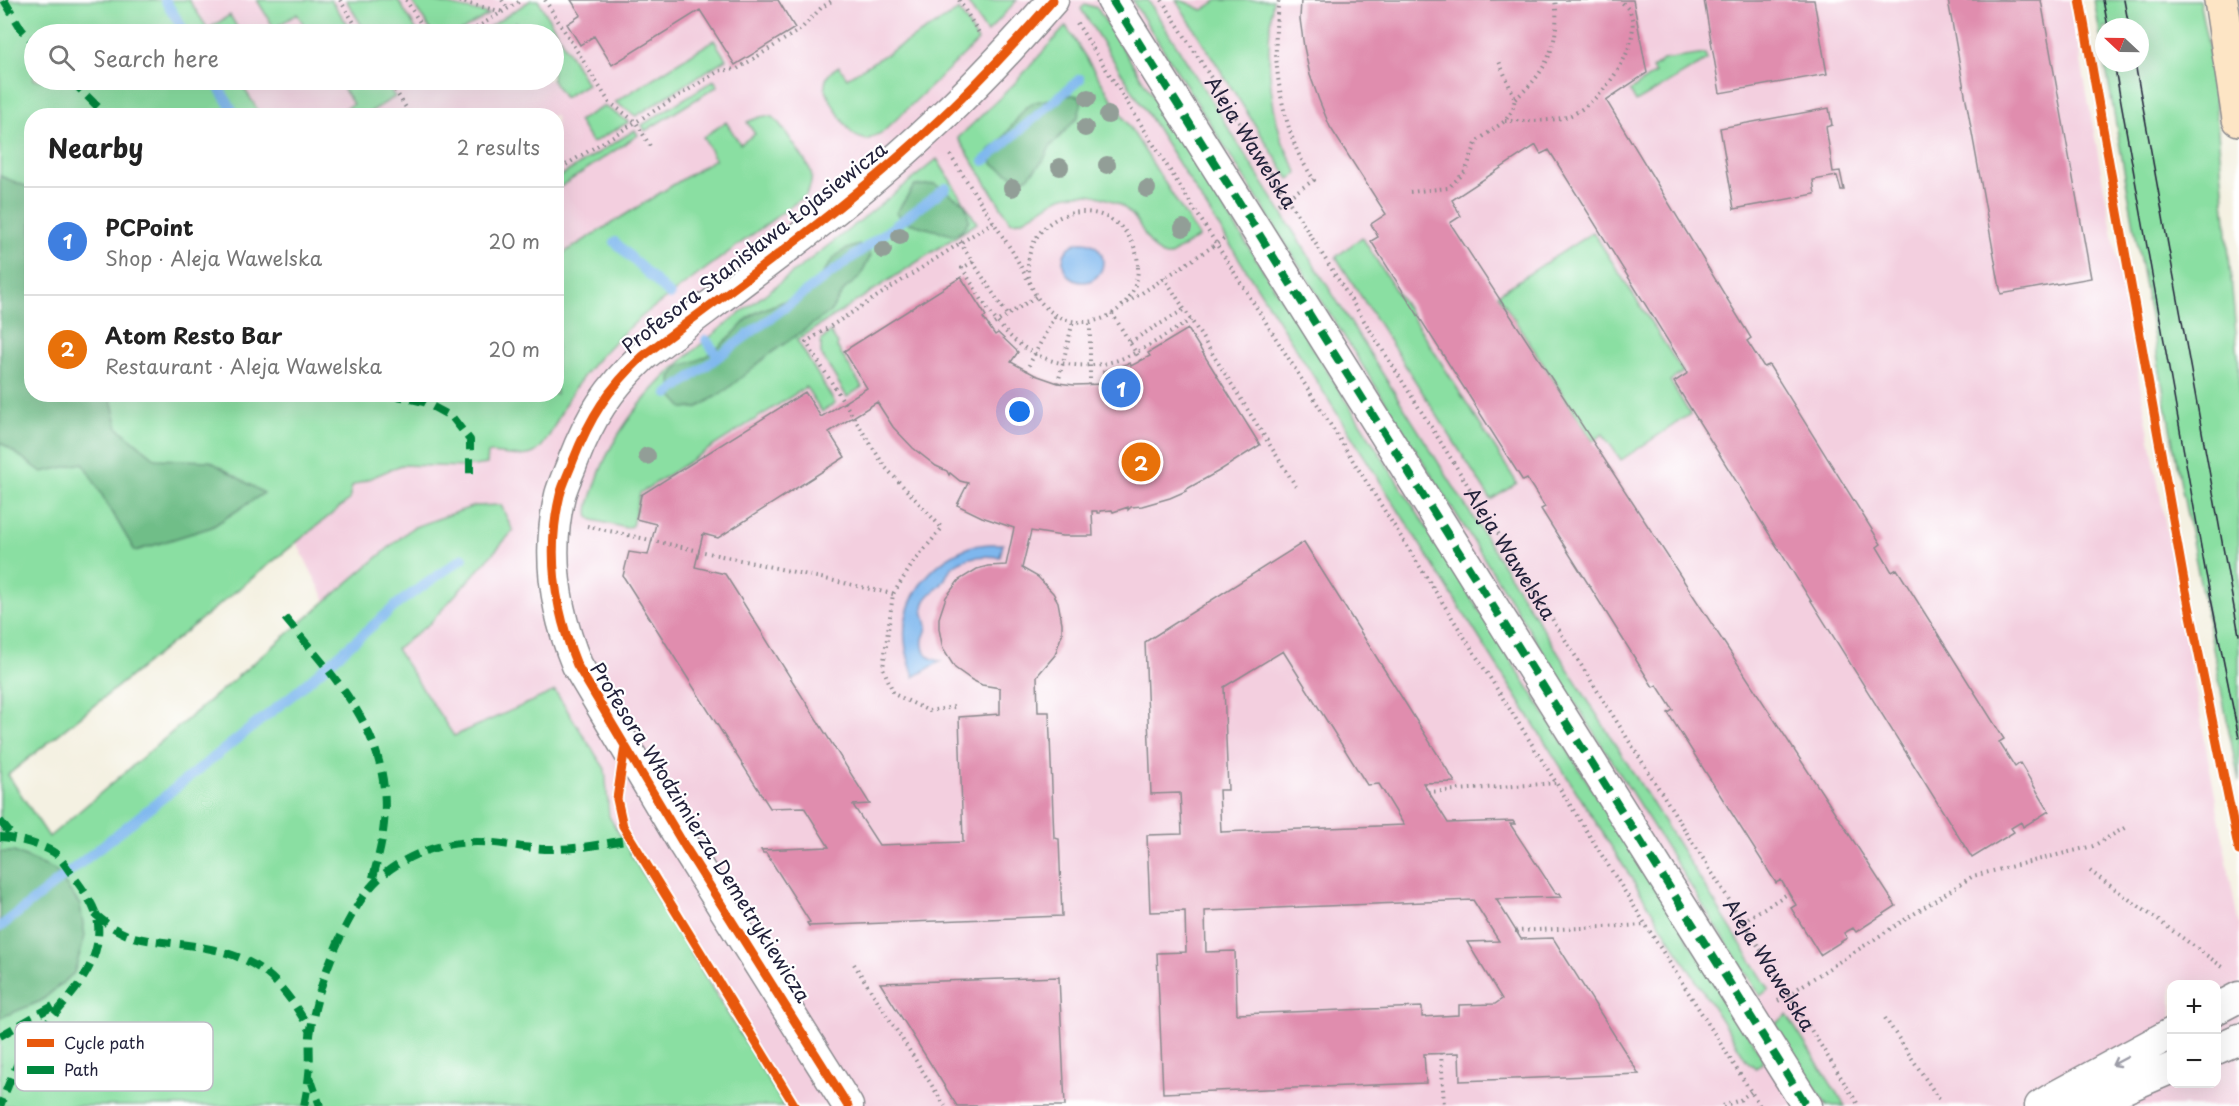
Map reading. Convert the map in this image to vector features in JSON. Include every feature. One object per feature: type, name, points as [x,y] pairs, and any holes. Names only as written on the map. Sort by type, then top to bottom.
[{"type":"main road","points":[[2221,0],[2239,119]]},
{"type":"street","points":[[1112,0],[1807,1106]]},
{"type":"street","name":"Profesora Stanisława Łojasiewicza","points":[[554,564],[553,538],[560,494],[585,431],[600,403],[620,378],[643,356],[807,231],[927,131],[984,76],[1062,7]]},
{"type":"street","name":"Profesora Włodzimierza Demetrykiewicza","points":[[554,564],[558,605],[565,636],[577,665],[684,845],[848,1106]]},
{"type":"street","points":[[2221,1003],[2234,984]]},
{"type":"street","points":[[2040,1106],[2170,1034]]},
{"type":"street","points":[[2221,1047],[2239,1039]]},
{"type":"street","points":[[2083,1106],[2167,1070]]},
{"type":"path","points":[[340,0],[356,24]]},
{"type":"path","points":[[405,0],[421,24]]},
{"type":"path","points":[[453,0],[506,10]]},
{"type":"path","points":[[502,0],[506,10]]},
{"type":"path","points":[[483,24],[522,0]]},
{"type":"path","points":[[545,0],[560,24]]},
{"type":"path","points":[[564,166],[719,71],[737,69],[801,29],[821,8],[834,0]]},
{"type":"path","points":[[959,0],[984,42]]},
{"type":"path","points":[[927,131],[944,144],[1014,254],[1042,304],[1055,315],[1072,321],[1090,322],[1107,316],[1314,180],[1297,150],[1286,116],[1279,79],[1276,39],[1279,0]]},
{"type":"path","points":[[1515,99],[1525,91],[1545,64],[1557,33],[1556,0]]},
{"type":"path","points":[[1505,121],[1534,121],[1567,117],[1595,101],[1620,67],[1633,37],[1631,13],[1620,0]]},
{"type":"path","points":[[1062,7],[1216,243],[1760,1106]]},
{"type":"path","points":[[564,30],[609,102],[636,122],[651,148]]},
{"type":"path","points":[[1410,192],[1448,188],[1465,172],[1477,141],[1505,121],[1512,111],[1515,99],[1498,59]]},
{"type":"path","points":[[395,90],[406,108]]},
{"type":"path","points":[[1032,289],[1028,271],[1029,253],[1037,236],[1049,223],[1066,214],[1084,212],[1102,215],[1118,224],[1130,238],[1137,255],[1135,282],[1122,306]]},
{"type":"path","points":[[954,708],[929,711],[894,694],[883,668],[894,594],[913,563],[942,528],[885,467],[806,342],[993,222]]},
{"type":"path","points":[[960,242],[1007,315]]},
{"type":"path","points":[[973,262],[962,268],[997,321],[1016,341],[1035,354],[1062,363],[1090,365],[1119,359],[1136,352],[1191,320]]},
{"type":"path","points":[[1164,277],[1297,488]]},
{"type":"path","points":[[989,327],[1037,296]]},
{"type":"path","points":[[1130,342],[1185,309]]},
{"type":"path","points":[[1112,312],[1141,361]]},
{"type":"path","points":[[1026,371],[1055,315]]},
{"type":"path","points":[[1058,383],[1072,321]]},
{"type":"path","points":[[1090,322],[1090,385]]},
{"type":"path","points":[[581,524],[894,594]]},
{"type":"path","points":[[1428,792],[1558,783]]},
{"type":"path","points":[[1789,993],[1973,876],[2093,846],[2128,826]]},
{"type":"path","points":[[2090,871],[2234,984]]},
{"type":"path","points":[[1743,921],[1789,893]]},
{"type":"path","points":[[1515,931],[1647,925]]},
{"type":"path","points":[[855,964],[945,1106]]},
{"type":"path","points":[[1886,1017],[1939,1099]]},
{"type":"path","points":[[1441,1053],[1444,1106]]},
{"type":"shaded area","points":[[26,0],[2070,0],[2239,927],[2239,1106],[687,1106],[329,607],[226,402],[564,402],[564,108],[80,108],[71,90],[564,90],[564,24],[38,24]]},
{"type":"green space","points":[[0,0],[189,0],[205,24],[24,24],[24,90],[245,90],[257,108],[24,108],[24,402],[564,402],[564,253],[715,159],[703,137],[726,122],[740,144],[755,134],[747,122],[764,116],[774,118],[788,135],[811,172],[811,184],[806,195],[646,313],[613,343],[576,387],[539,450],[524,456],[488,453],[487,464],[466,467],[401,465],[352,486],[349,500],[8,775],[49,837],[412,528],[474,506],[501,505],[513,531],[430,623],[396,649],[454,736],[555,691],[605,769],[609,816],[784,1106],[0,1106]]},
{"type":"green space","points":[[257,0],[331,0],[347,24],[304,24],[297,14],[281,24],[272,24]]},
{"type":"green space","points":[[346,0],[398,0],[413,24],[361,24]]},
{"type":"green space","points":[[411,0],[426,0],[489,14],[472,24],[427,24]]},
{"type":"green space","points":[[531,0],[538,0],[552,24],[517,24],[516,22],[494,24]]},
{"type":"green space","points":[[966,0],[1017,0],[987,33]]},
{"type":"green space","points":[[1132,0],[1148,0],[1769,989],[1760,996]]},
{"type":"green space","points":[[1176,0],[1187,2],[1203,10],[1218,0],[1273,0],[1269,35],[1271,88],[1282,140],[1298,174],[1289,179]]},
{"type":"green space","points":[[2094,0],[2199,0],[2212,65],[2239,367],[2239,782],[2171,433],[2107,72],[2149,72],[2149,18],[2097,18]]},
{"type":"green space","points":[[1085,4],[1097,8],[1763,1058],[1762,1063],[1756,1068],[1747,1061],[1081,9]]},
{"type":"green space","points":[[959,10],[978,41],[883,132],[867,140],[855,135],[841,118],[828,95],[825,84],[830,73],[839,66],[847,78]]},
{"type":"green space","points":[[230,15],[235,24],[216,24]]},
{"type":"green space","points":[[1066,26],[1199,237],[1169,256],[1163,255],[1153,247],[1137,221],[1126,210],[1114,202],[1097,196],[1073,194],[1064,196],[1023,220],[1010,221],[958,138],[1014,84]]},
{"type":"green space","points":[[714,40],[726,59],[636,116],[615,102]]},
{"type":"green space","points":[[564,45],[587,84],[564,98],[559,90],[564,90]]},
{"type":"green space","points":[[1705,54],[1707,60],[1636,102],[1630,91],[1655,73],[1652,69],[1663,60]]},
{"type":"green space","points":[[714,80],[718,86],[645,131],[642,125]]},
{"type":"green space","points":[[344,90],[390,90],[395,97],[377,108],[346,108],[353,104]]},
{"type":"green space","points":[[1072,95],[1079,96],[1082,102],[1078,117],[1050,147],[1043,161],[1027,178],[1017,178],[994,165],[988,151],[1001,141],[1025,108],[1035,102]]},
{"type":"green space","points":[[604,106],[629,122],[592,143],[578,121]]},
{"type":"green space","points":[[635,130],[638,135],[564,184],[564,174]]},
{"type":"green space","points":[[937,159],[977,223],[797,340],[835,403],[822,412],[806,387],[640,493],[632,526],[626,528],[589,517],[590,502],[608,453],[626,422],[648,394],[674,368],[729,321]]},
{"type":"green space","points":[[0,176],[24,185],[24,402],[112,402],[118,428],[156,459],[210,461],[264,493],[212,527],[135,551],[83,463],[42,472],[0,442]]},
{"type":"green space","points":[[935,184],[965,204],[969,220],[961,232],[952,235],[909,223],[896,213],[914,186]]},
{"type":"green space","points":[[1593,232],[1683,372],[1670,381],[1690,414],[1621,460],[1603,434],[1593,441],[1498,294]]},
{"type":"green space","points":[[1362,237],[1517,483],[1491,500],[1336,257]]},
{"type":"green space","points":[[859,245],[868,249],[871,255],[859,278],[845,289],[830,312],[767,356],[725,391],[697,408],[683,408],[672,396],[671,377],[679,366],[697,361],[711,353],[754,314],[800,294],[815,282],[837,255]]},
{"type":"green space","points":[[830,332],[862,387],[847,397],[821,354],[821,341]]},
{"type":"green space","points":[[0,852],[14,852],[55,870],[80,905],[85,936],[74,973],[41,1001],[0,1018]]},
{"type":"green space","points":[[1787,1015],[1845,1106],[1827,1106],[1775,1024]]},
{"type":"water","points":[[1083,242],[1097,248],[1103,262],[1097,276],[1083,282],[1069,276],[1063,262],[1069,248]]},
{"type":"water","points":[[1003,544],[1000,557],[986,556],[959,562],[949,571],[941,585],[925,600],[923,609],[927,630],[923,639],[923,648],[930,657],[941,661],[914,677],[907,655],[905,626],[908,611],[920,585],[941,563],[953,555],[967,548]]},
{"type":"building","points":[[571,0],[778,0],[795,28],[735,65],[700,10],[612,65],[594,36],[580,45],[567,24],[581,15]]},
{"type":"building","points":[[1301,0],[1633,0],[1647,73],[1606,100],[1751,338],[1747,341],[1764,367],[1769,365],[1881,544],[1877,547],[1892,572],[1897,569],[2004,739],[1999,742],[2015,767],[2020,763],[2049,811],[2023,827],[2021,822],[2011,828],[2014,832],[1972,858],[1674,382],[1688,373],[1549,150],[1541,154],[1536,145],[1452,200],[1461,216],[1450,223],[1896,906],[1856,932],[1853,928],[1844,933],[1847,938],[1820,955],[1791,908],[1796,905],[1781,880],[1776,883],[1668,713],[1673,710],[1657,685],[1653,687],[1541,509],[1545,507],[1527,479],[1523,481],[1371,241],[1378,237],[1371,224],[1386,214],[1330,127],[1319,100],[1310,75],[1304,47],[1300,19]]},
{"type":"building","points":[[1704,0],[1814,0],[1827,74],[1720,93]]},
{"type":"building","points":[[1948,0],[2041,0],[2091,278],[2001,294]]},
{"type":"building","points":[[1829,108],[1832,125],[1826,127],[1833,172],[1840,171],[1844,190],[1841,190],[1837,176],[1813,180],[1815,194],[1734,209],[1720,128]]},
{"type":"building","points":[[961,277],[986,316],[983,318],[995,335],[998,333],[1018,352],[1011,362],[1035,375],[1058,383],[1105,384],[1103,371],[1130,363],[1131,366],[1150,356],[1148,353],[1188,329],[1260,445],[1186,491],[1170,498],[1131,507],[1128,510],[1128,507],[1113,512],[1112,510],[1100,511],[1100,513],[1092,511],[1093,536],[1062,536],[1031,531],[1022,568],[1038,577],[1053,593],[1058,602],[1062,623],[1062,634],[1055,655],[1037,676],[1038,712],[1049,712],[1054,838],[1059,839],[1062,916],[809,926],[807,923],[810,922],[766,853],[761,850],[829,847],[804,807],[770,808],[623,576],[629,552],[648,555],[656,524],[636,519],[641,495],[805,392],[821,417],[867,388],[844,351]],"holes":[[[877,402],[893,427],[913,448],[936,466],[960,481],[968,483],[957,505],[1014,528],[1006,565],[977,569],[959,580],[946,597],[939,618],[943,649],[955,668],[982,685],[1000,688],[1000,714],[959,717],[963,842],[879,845],[853,805],[870,804],[725,574],[695,567],[703,534],[718,538],[845,457],[829,432]]]},
{"type":"building","points":[[1304,542],[1455,782],[1423,783],[1448,823],[1513,821],[1515,824],[1510,824],[1556,894],[1560,893],[1562,897],[1496,899],[1521,939],[1553,938],[1639,1074],[1460,1081],[1459,1053],[1424,1054],[1426,1083],[1163,1093],[1157,953],[1186,952],[1185,911],[1150,912],[1147,835],[1182,834],[1180,793],[1151,794],[1145,642]],"holes":[[[1283,651],[1367,785],[1379,784],[1404,825],[1221,832],[1219,790],[1228,790],[1224,687]],[[1473,900],[1499,941],[1467,942],[1502,999],[1495,1004],[1459,1005],[1459,1015],[1422,1017],[1422,1007],[1237,1014],[1235,951],[1206,952],[1205,911]]]},
{"type":"building","points":[[1059,977],[1065,1106],[957,1106],[880,983]]},
{"type":"waterway","points":[[165,0],[180,24]]},
{"type":"waterway","points":[[984,161],[1080,79]]},
{"type":"waterway","points":[[220,90],[231,108]]},
{"type":"waterway","points":[[668,394],[946,188]]},
{"type":"waterway","points":[[615,242],[670,295]]},
{"type":"waterway","points":[[706,340],[718,356]]},
{"type":"waterway","points":[[0,927],[295,693],[400,602],[463,558]]},
{"type":"tram line","points":[[2103,0],[2106,18]]},
{"type":"tram line","points":[[2124,0],[2127,18]]},
{"type":"tram line","points":[[2116,72],[2205,569],[2239,738]]},
{"type":"tram line","points":[[2137,72],[2239,635]]},
{"type":"marked path","points":[[4,0],[24,32]]},
{"type":"marked path","points":[[1112,0],[1807,1106]]},
{"type":"marked path","points":[[81,90],[99,108]]},
{"type":"marked path","points":[[424,402],[452,417],[470,440],[470,481]]},
{"type":"marked path","points":[[285,618],[325,666],[359,714],[372,741],[381,768],[385,799],[383,832],[371,886]]},
{"type":"marked path","points":[[0,821],[13,837]]},
{"type":"marked path","points":[[0,837],[29,842],[56,854],[87,897],[97,917],[97,942],[93,959],[74,991],[48,1022]]},
{"type":"marked path","points":[[304,1106],[310,1068],[311,1029],[320,990],[347,924],[371,887],[384,874],[416,855],[452,844],[486,842],[556,849],[631,839]]},
{"type":"marked path","points":[[95,914],[116,929],[134,937],[224,952],[258,967],[285,992],[310,1030]]},
{"type":"marked path","points":[[25,1022],[60,1002]]},
{"type":"marked path","points":[[0,1036],[15,1028]]},
{"type":"marked path","points":[[0,1106],[15,1069]]},
{"type":"marked path","points":[[310,1077],[320,1106]]},
{"type":"cycle path","points":[[848,1106],[684,845],[577,665],[563,624],[555,582],[554,538],[560,495],[579,445],[593,417],[610,392],[631,368],[643,356],[824,219],[893,161],[976,84],[1053,0]]},
{"type":"cycle path","points":[[2080,0],[2184,581],[2239,851]]},
{"type":"cycle path","points":[[625,746],[617,799],[623,826],[795,1106]]},
{"type":"place","name":"PCPoint","points":[[1121,388]]},
{"type":"place","name":"Atom Resto Bar","points":[[1141,462]]}]
